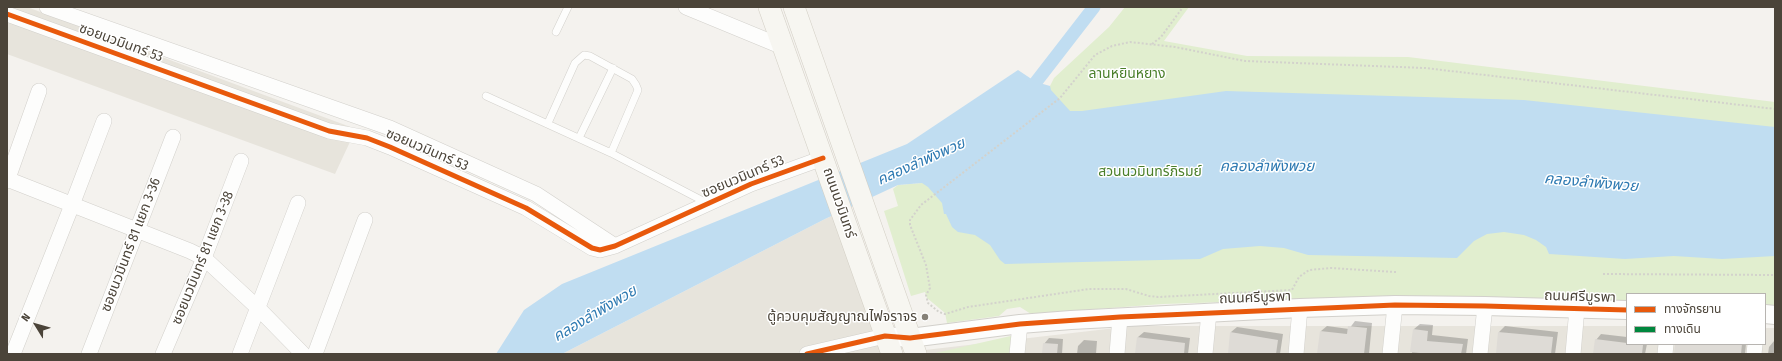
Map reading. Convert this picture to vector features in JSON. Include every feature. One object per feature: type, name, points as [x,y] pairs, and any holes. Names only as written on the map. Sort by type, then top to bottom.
[{"type":"main road","name":"ถนนนวมินทร์","points":[[769,7],[888,345]]},
{"type":"main road","name":"ถนนนวมินทร์","points":[[794,7],[913,346]]},
{"type":"street","points":[[47,7],[390,128],[536,194],[615,246]]},
{"type":"street","points":[[686,7],[783,47]]},
{"type":"street","name":"ซอยนวมินทร์ 53","points":[[7,14],[329,132],[367,138],[390,147],[526,208],[592,248],[600,250],[615,246],[751,184],[825,165]]},
{"type":"street","points":[[40,91],[7,180],[137,232],[190,251],[204,258],[258,308],[303,354]]},
{"type":"street","points":[[13,354],[104,122]]},
{"type":"street","name":"ซอยนวมินทร์ 81 แยก 3-36","points":[[89,354],[173,137]]},
{"type":"street","name":"ซอยนวมินทร์ 81 แยก 3-38","points":[[163,354],[204,258],[241,161]]},
{"type":"street","points":[[240,354],[298,204]]},
{"type":"street","points":[[315,354],[364,220]]},
{"type":"street","points":[[1390,354],[1395,305]]},
{"type":"street","name":"ถนนศรีบูรพา","points":[[888,345],[913,346],[1020,324],[1209,312],[1395,305],[1626,310]]},
{"type":"street","points":[[1480,354],[1485,306]]},
{"type":"street","points":[[1296,354],[1300,308]]},
{"type":"street","points":[[1573,354],[1578,308]]},
{"type":"street","points":[[1205,354],[1209,312]]},
{"type":"street","points":[[1117,354],[1120,317]]},
{"type":"street","points":[[1017,354],[1020,324]]},
{"type":"street","points":[[807,354],[888,345]]},
{"type":"lane","points":[[556,32],[568,7]]},
{"type":"lane","points":[[548,123],[575,63],[584,55],[590,56],[632,79],[638,90],[611,152]]},
{"type":"lane","points":[[579,138],[613,68]]},
{"type":"lane","points":[[486,96],[611,152],[709,204]]},
{"type":"path","points":[[1152,44],[1161,37],[1183,7]]},
{"type":"path","points":[[1396,272],[1331,268],[1309,270],[1299,277],[1292,290],[1158,297],[1149,296],[1126,289],[1089,289],[968,307],[945,314],[938,312],[928,303],[926,295],[930,288],[926,265],[910,225],[910,220],[921,205],[1060,98],[1095,55],[1112,46],[1130,42],[1175,47],[1245,61],[1426,68],[1775,109]]},
{"type":"path","points":[[1603,274],[1775,274]]},
{"type":"shaded area","points":[[7,7],[27,7],[356,129],[335,174],[7,54]]},
{"type":"shaded area","points":[[836,214],[885,354],[562,354],[825,219]]},
{"type":"shaded area","points":[[1133,326],[1626,326],[1626,345],[1766,345],[1766,328],[1775,328],[1775,354],[927,354],[925,350]]},
{"type":"green space","name":"สวนนวมินทร์ภิรมย์","points":[[1125,7],[1189,7],[1164,41],[1247,56],[1408,57],[1775,102],[1775,305],[1766,305],[1766,293],[1626,293],[1626,302],[1324,299],[1163,304],[1031,314],[1020,307],[1007,309],[999,316],[947,323],[945,313],[927,298],[925,292],[911,296],[884,211],[898,206],[893,189],[898,185],[922,183],[1050,86],[1054,78],[1109,27]]},
{"type":"green space","points":[[1015,335],[1013,354],[931,354]]},
{"type":"water","name":"สวนนวมินทร์ภิรมย์","points":[[1018,70],[1036,82],[1050,86],[1051,90],[1070,111],[1082,111],[1226,91],[1524,100],[1775,127],[1775,256],[1722,259],[1674,256],[1625,259],[1549,254],[1546,247],[1536,240],[1524,235],[1504,232],[1487,234],[1474,241],[1457,258],[1308,255],[1284,248],[1260,246],[1223,249],[1200,259],[1005,264],[1000,260],[990,245],[975,235],[958,232],[952,227],[946,214],[944,214],[942,203],[928,187],[922,183],[898,185],[825,219],[562,354],[496,354],[524,310],[562,284],[907,144]]},
{"type":"building","points":[[1348,326],[1367,328],[1364,354],[1317,354],[1320,331],[1347,334]]},
{"type":"building","points":[[1413,329],[1428,331],[1427,341],[1463,344],[1461,354],[1430,354],[1410,352]]},
{"type":"building","points":[[1230,332],[1278,340],[1276,354],[1228,354]]},
{"type":"building","points":[[1498,332],[1553,337],[1551,354],[1496,354]]},
{"type":"building","points":[[1137,337],[1185,343],[1184,354],[1135,354]]},
{"type":"building","points":[[1595,339],[1626,343],[1626,345],[1643,345],[1642,354],[1593,354]]},
{"type":"building","points":[[1043,343],[1058,344],[1057,354],[1042,354]]},
{"type":"building","points":[[1675,345],[1742,345],[1741,354],[1674,354]]},
{"type":"waterway","points":[[1023,95],[1036,82],[1094,7]]},
{"type":"marked path","points":[[904,320],[914,317]]},
{"type":"cycle path","points":[[7,14],[329,131],[367,138],[390,147],[526,208],[592,248],[600,250],[615,246],[751,184],[823,158]]},
{"type":"cycle path","points":[[807,354],[885,336],[910,338],[1020,324],[1120,317],[1395,305],[1626,310]]},
{"type":"place","name":"ตู้ควบคุมสัญญาณไฟจราจร","points":[[925,317]]},
{"type":"park label","name":"ลานหยินหยาง","points":[[1127,74]]},
{"type":"water label","name":"คลองลำพังพวย","points":[[921,162]]},
{"type":"water label","name":"คลองลำพังพวย","points":[[1267,167]]},
{"type":"water label","name":"คลองลำพังพวย","points":[[1591,183]]},
{"type":"water label","name":"คลองลำพังพวย","points":[[595,314]]}]
